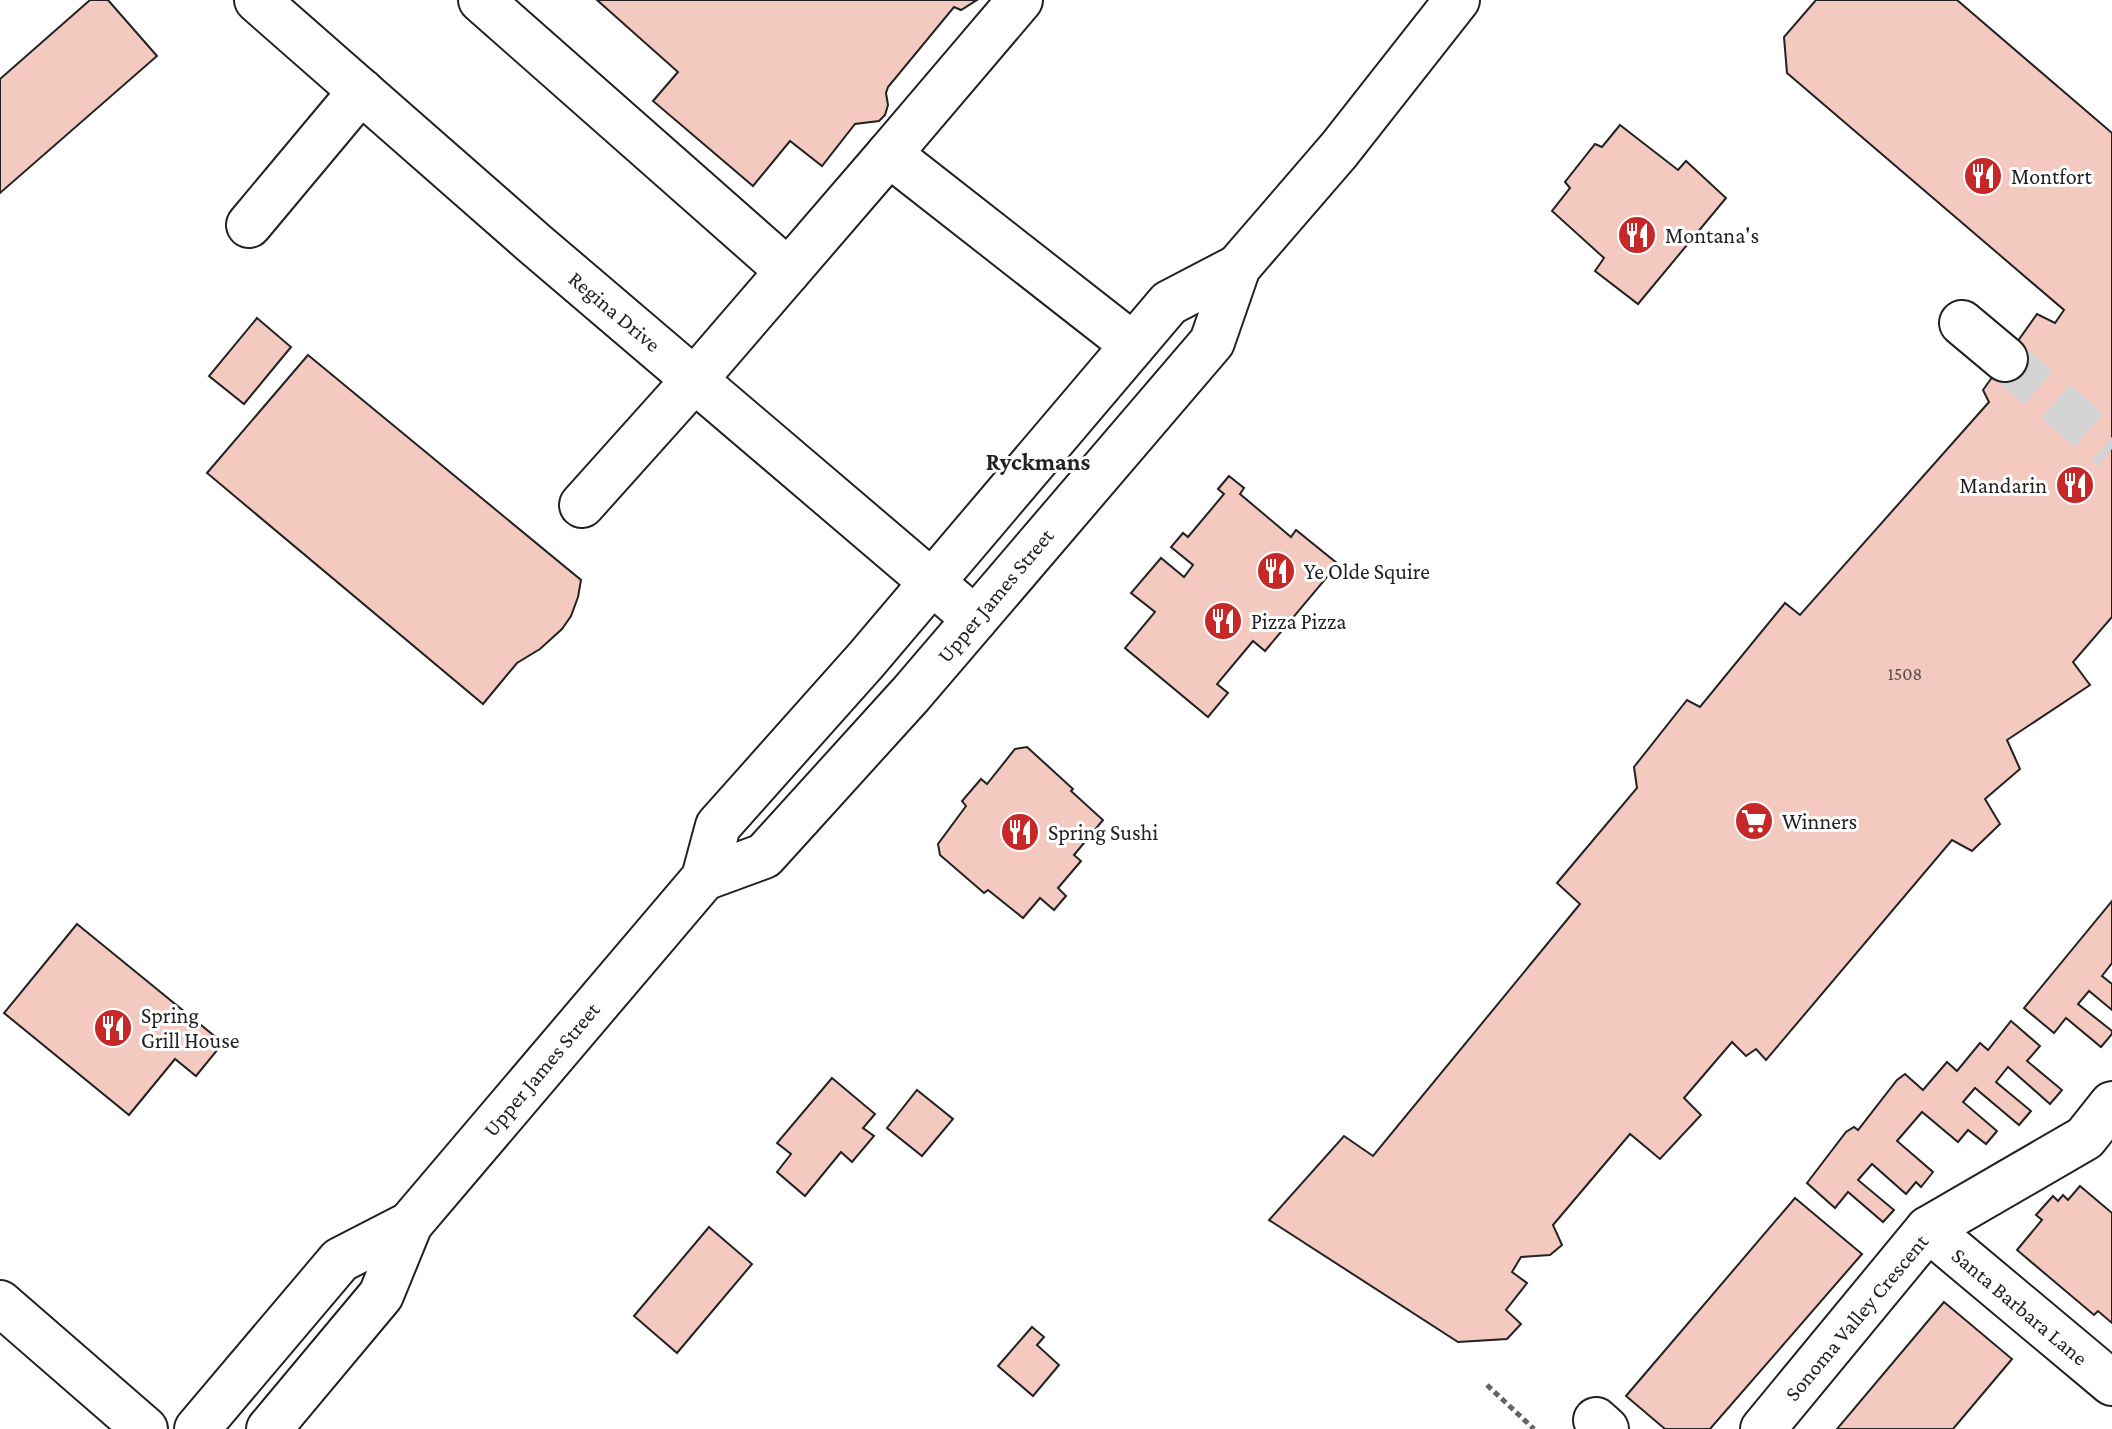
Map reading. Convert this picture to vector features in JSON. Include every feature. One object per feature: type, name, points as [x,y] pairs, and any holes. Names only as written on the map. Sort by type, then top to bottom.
[{"type":"main road","points":[[481,0],[788,271]]},
{"type":"main road","points":[[582,505],[695,379],[1020,0]]},
{"type":"main road","name":"Upper James Street","points":[[269,1429],[381,1295],[410,1224],[704,878],[718,826],[866,660],[1169,303],[1238,267],[1339,150],[1457,0]]},
{"type":"main road","name":"Regina Drive","points":[[265,2],[535,244],[975,619]]},
{"type":"main road","points":[[249,225],[361,91]]},
{"type":"main road","points":[[889,154],[1133,345]]},
{"type":"main road","name":"Upper James Street","points":[[704,878],[764,856],[911,694],[1212,342],[1238,267]]},
{"type":"main road","points":[[1962,323],[2005,359]]},
{"type":"main road","name":"Sonoma Valley Crescent","points":[[1763,1429],[1928,1229],[2085,1138],[2112,1104]]},
{"type":"main road","name":"Upper James Street","points":[[197,1429],[340,1260],[410,1224]]},
{"type":"main road","name":"Santa Barbara Lane","points":[[1928,1229],[2112,1383]]},
{"type":"main road","points":[[0,1303],[145,1429]]},
{"type":"path","points":[[1487,1385],[1534,1429]]},
{"type":"building","points":[[90,0],[108,0],[157,56],[0,193],[0,79]]},
{"type":"building","points":[[597,0],[977,0],[961,10],[954,7],[888,87],[888,105],[879,121],[855,124],[822,166],[790,141],[753,186],[653,101],[678,72]]},
{"type":"building","points":[[1816,0],[1957,0],[2112,133],[2112,617],[2073,662],[2090,685],[2007,740],[2020,769],[1985,799],[2000,824],[1972,851],[1952,840],[1766,1060],[1756,1049],[1746,1056],[1732,1042],[1684,1098],[1701,1115],[1660,1159],[1630,1134],[1553,1225],[1562,1245],[1550,1255],[1521,1257],[1512,1272],[1527,1283],[1506,1310],[1521,1324],[1507,1339],[1458,1342],[1269,1220],[1344,1136],[1373,1156],[1580,904],[1557,883],[1637,788],[1634,767],[1687,700],[1700,707],[1785,603],[1800,615],[1989,402],[1983,390],[2037,314],[2055,323],[2064,310],[1787,73],[1784,37]]},
{"type":"building","name":"Montana's","points":[[1620,125],[1678,170],[1686,161],[1726,198],[1638,304],[1595,271],[1604,258],[1552,211],[1570,188],[1565,182],[1595,144],[1602,147]]},
{"type":"building","points":[[257,318],[291,347],[244,404],[209,376]]},
{"type":"building","points":[[308,355],[581,580],[571,616],[562,629],[540,649],[517,663],[483,704],[207,473]]},
{"type":"building","points":[[1229,476],[1244,488],[1240,494],[1291,537],[1296,530],[1338,564],[1265,651],[1253,641],[1217,684],[1228,693],[1208,717],[1125,648],[1155,612],[1131,593],[1161,558],[1184,577],[1193,565],[1171,547],[1183,533],[1188,537],[1224,494],[1218,489]]},
{"type":"building","name":"Spring Sushi","points":[[1027,747],[1103,820],[1074,855],[1081,861],[1058,888],[1066,896],[1054,910],[1040,898],[1023,918],[988,890],[984,893],[940,855],[938,844],[966,806],[962,801],[981,779],[987,784],[1015,749]]},
{"type":"building","points":[[2112,901],[2112,963],[2102,976],[2112,984],[2112,1010],[2089,991],[2078,1004],[2112,1031],[2101,1047],[2066,1018],[2054,1033],[2024,1008]]},
{"type":"building","name":"Spring Grill House","points":[[77,924],[223,1043],[196,1076],[175,1059],[129,1115],[4,1013]]},
{"type":"building","points":[[2011,1021],[2040,1046],[2027,1061],[2062,1090],[2050,1104],[2008,1067],[1996,1082],[2031,1111],[2019,1125],[1975,1088],[1963,1102],[1997,1131],[1986,1144],[1968,1130],[1958,1142],[1922,1112],[1897,1141],[1933,1172],[1921,1187],[1916,1182],[1906,1194],[1872,1164],[1858,1180],[1894,1210],[1883,1222],[1848,1192],[1835,1208],[1807,1183],[1846,1132],[1854,1127],[1858,1130],[1897,1080],[1905,1074],[1923,1090],[1947,1062],[1957,1071],[1980,1043],[1988,1050]]},
{"type":"building","points":[[832,1078],[875,1114],[863,1128],[874,1136],[852,1162],[841,1152],[805,1196],[777,1172],[791,1154],[777,1143]]},
{"type":"building","points":[[917,1090],[953,1119],[922,1156],[887,1128]]},
{"type":"building","points":[[2080,1186],[2112,1213],[2112,1323],[2098,1311],[2094,1315],[2017,1250],[2042,1220],[2036,1215],[2053,1196],[2058,1201],[2063,1195],[2068,1200]]},
{"type":"building","points":[[1795,1198],[1862,1254],[1710,1429],[1665,1429],[1626,1396]]},
{"type":"building","points":[[709,1227],[752,1264],[677,1353],[634,1316]]},
{"type":"building","points":[[1944,1302],[2012,1359],[1953,1429],[1837,1429]]},
{"type":"building","points":[[1032,1327],[1044,1337],[1037,1345],[1059,1365],[1033,1396],[998,1366]]},
{"type":"tunnel","points":[[2005,359],[2112,449]]},
{"type":"place","name":"Montfort","points":[[1983,176]]},
{"type":"place","name":"Montana's","points":[[1637,235]]},
{"type":"place","name":"Mandarin","points":[[2075,485]]},
{"type":"place","name":"Ye Olde Squire","points":[[1276,571]]},
{"type":"place","name":"Pizza Pizza","points":[[1223,621]]},
{"type":"place","name":"Winners","points":[[1754,821]]},
{"type":"place","name":"Spring Sushi","points":[[1020,832]]},
{"type":"place","name":"Spring Grill House","points":[[113,1028]]},
{"type":"district","name":"Ryckmans","points":[[1038,462]]}]
